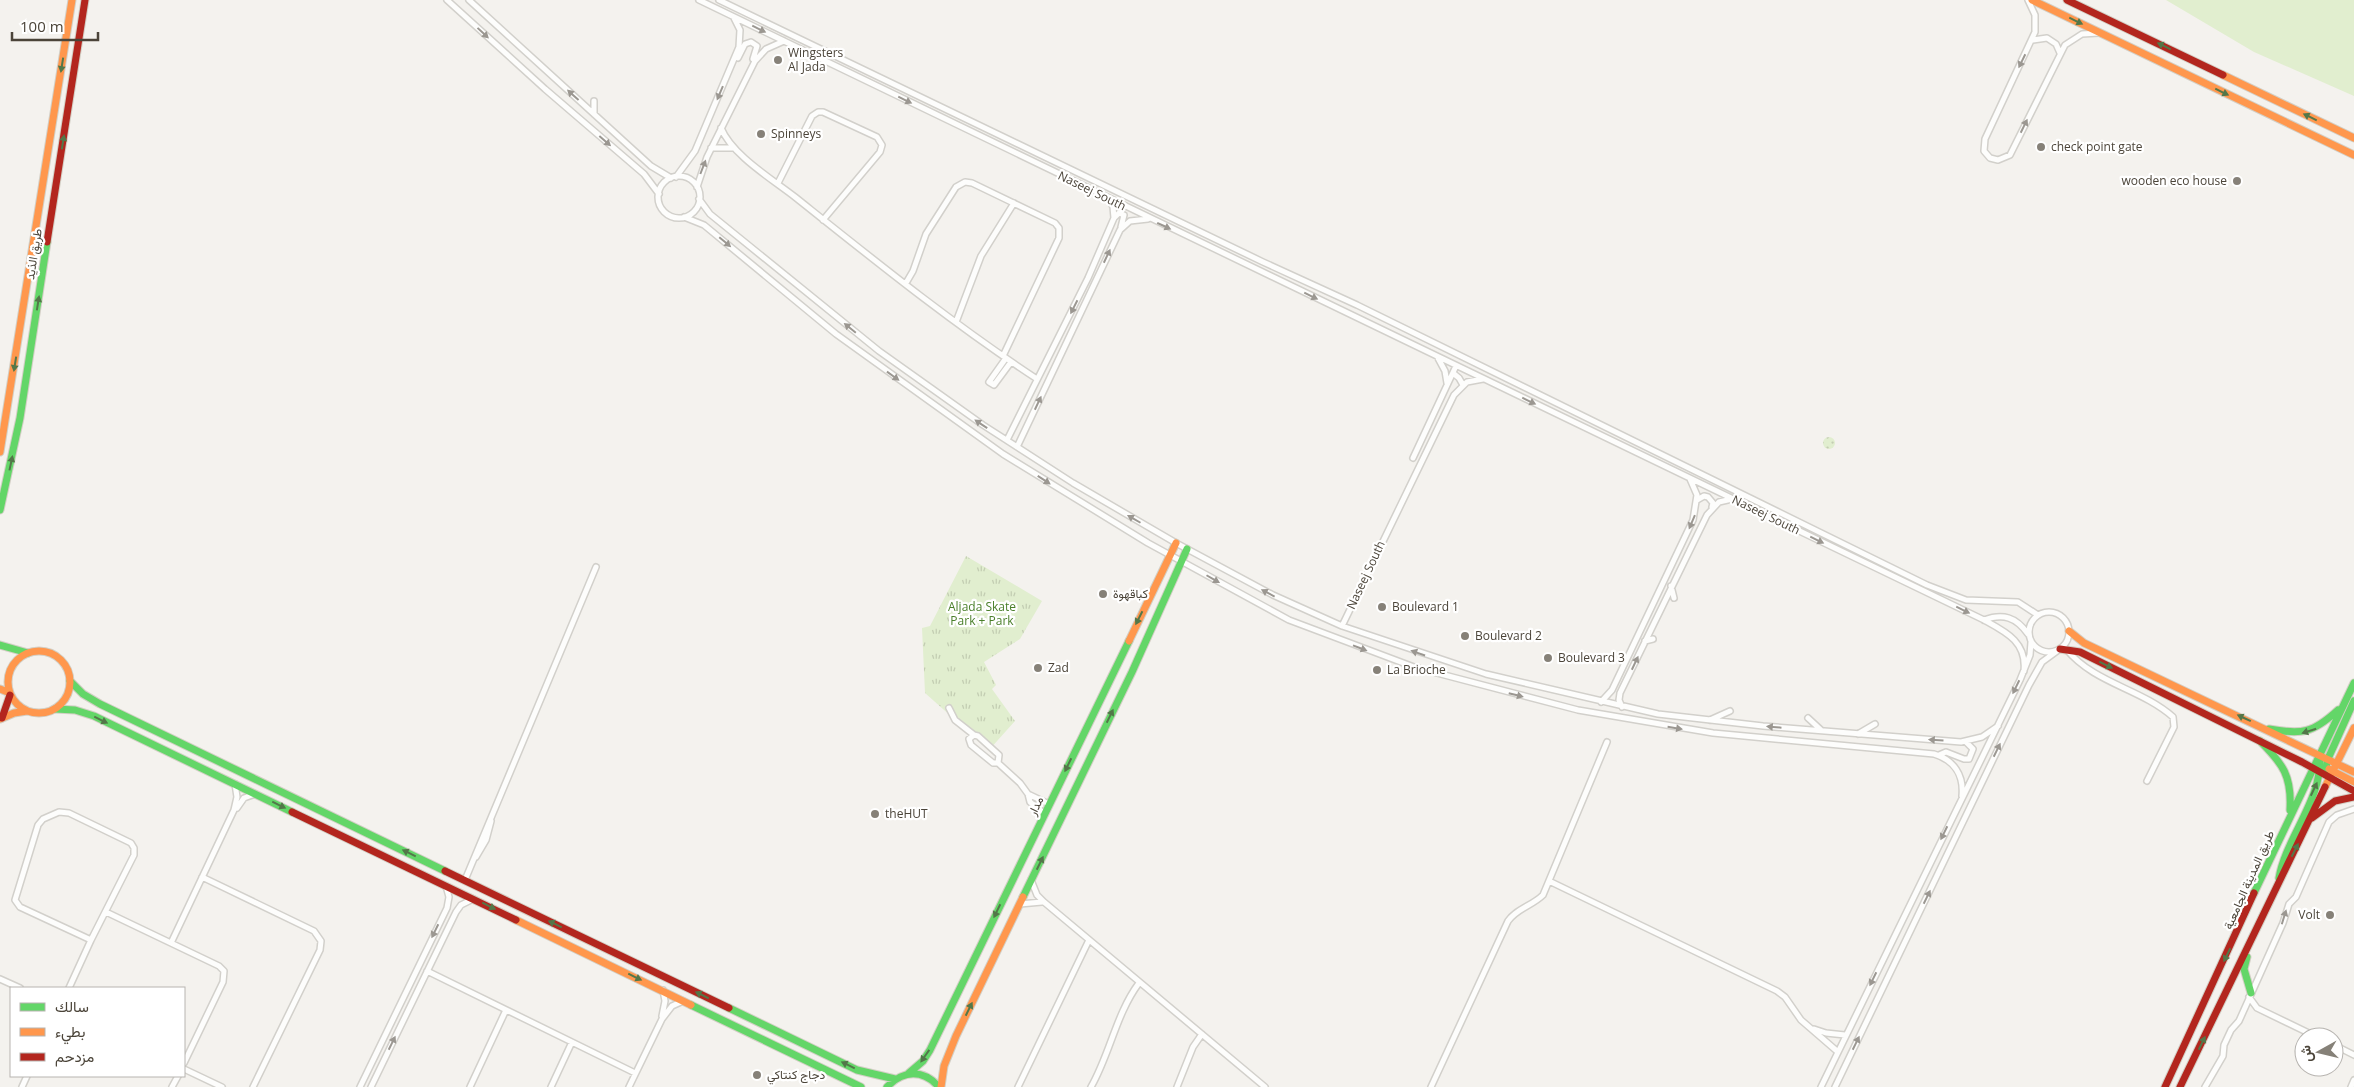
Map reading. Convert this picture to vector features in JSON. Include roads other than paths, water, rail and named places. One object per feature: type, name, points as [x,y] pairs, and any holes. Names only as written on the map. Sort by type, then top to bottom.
[{"type":"main road","name":"طريق الذيد","points":[[0,452],[72,0]]},
{"type":"main road","name":"طريق الذيد","points":[[0,510],[21,410],[86,0]]},
{"type":"main road","points":[[2032,0],[2354,155]]},
{"type":"main road","points":[[2067,0],[2354,138]]},
{"type":"main road","name":"مدار","points":[[909,1073],[923,1061],[930,1050],[1176,543]]},
{"type":"main road","points":[[940,1087],[946,1060],[1132,672],[1187,549]]},
{"type":"main road","points":[[2069,631],[2084,643],[2269,729],[2354,772]]},
{"type":"main road","points":[[0,645],[28,653]]},
{"type":"main road","points":[[2061,650],[2080,652],[2312,768],[2325,770],[2354,782]]},
{"type":"main road","points":[[27,711],[19,706],[10,694],[8,684],[10,670],[19,658],[28,653],[44,651],[56,657],[66,667],[70,681],[67,695],[55,709]]},
{"type":"main road","points":[[70,681],[94,701],[857,1070],[879,1077],[894,1079]]},
{"type":"main road","name":"طريق المدينة الجامعية","points":[[2166,1087],[2312,768],[2354,683]]},
{"type":"main road","points":[[0,689],[10,694]]},
{"type":"main road","points":[[1,718],[10,694]]},
{"type":"main road","points":[[2279,883],[2285,852],[2325,770],[2354,701]]},
{"type":"main road","points":[[2269,729],[2295,734],[2310,732],[2322,725],[2342,707]]},
{"type":"main road","points":[[1,718],[27,711],[41,713],[55,709],[88,713],[861,1087]]},
{"type":"main road","points":[[2325,770],[2336,763],[2354,728]]},
{"type":"main road","points":[[2260,741],[2282,763],[2288,774],[2292,787],[2290,817]]},
{"type":"main road","points":[[2319,755],[2329,779],[2354,791]]},
{"type":"main road","points":[[2180,1087],[2329,779]]},
{"type":"main road","points":[[2310,819],[2335,801],[2354,797]]},
{"type":"main road","points":[[2249,945],[2244,969],[2250,995]]},
{"type":"main road","points":[[887,1087],[894,1079],[909,1073],[928,1076],[940,1087]]},
{"type":"street","points":[[447,0],[545,89],[644,174],[658,194],[659,204],[665,213],[674,218],[684,217],[693,212],[700,199]]},
{"type":"street","points":[[469,0],[651,166],[673,178],[690,180],[697,187]]},
{"type":"street","name":"Naseej South","points":[[699,0],[1150,220],[1984,620],[2006,632],[2016,641],[2023,653],[2024,671]]},
{"type":"street","points":[[719,0],[1254,258],[1357,305],[1927,585],[1966,600],[2018,602],[2038,615]]},
{"type":"street","points":[[2028,0],[2034,9],[2036,20],[2033,40],[1985,138],[1984,151],[1990,158],[1998,160],[2010,155],[2060,53],[2076,37],[2089,33],[2102,34]]},
{"type":"street","points":[[658,194],[663,184],[673,178],[694,151],[731,67],[741,39],[739,26],[732,16]]},
{"type":"street","points":[[2033,40],[2048,38],[2056,44],[2060,53]]},
{"type":"street","points":[[784,41],[762,52],[751,69],[711,148],[697,187],[700,199],[707,211],[880,351],[1017,447],[1073,483],[1176,543],[1273,595],[1342,626],[1456,665],[1622,707],[1709,720],[1966,742],[1982,737],[1998,726]]},
{"type":"street","points":[[731,67],[745,44],[751,42],[755,43],[757,48],[751,69]]},
{"type":"street","points":[[594,101],[594,114]]},
{"type":"street","points":[[778,183],[815,113],[826,113],[877,137],[881,143],[880,152],[823,220]]},
{"type":"street","points":[[721,128],[733,148],[823,220],[956,322],[1038,379]]},
{"type":"street","points":[[711,148],[733,148]]},
{"type":"street","points":[[906,284],[913,271],[928,230],[960,184],[972,183],[1055,223],[1060,235],[1006,358],[994,385],[989,382],[1006,358]]},
{"type":"street","points":[[1109,199],[1113,207],[1114,218]]},
{"type":"street","points":[[956,322],[981,256],[1014,203]]},
{"type":"street","points":[[1007,440],[1088,278],[1114,218],[1119,213],[1124,215],[1121,227],[1017,447]]},
{"type":"street","points":[[684,217],[704,224],[836,334],[995,449],[1063,493],[1274,612],[1331,637],[1414,667],[1578,710],[1698,731],[1939,755],[1952,763],[1958,771],[1962,782],[1962,796]]},
{"type":"street","points":[[1121,227],[1134,220],[1150,220]]},
{"type":"street","points":[[1436,356],[1444,367],[1448,384]]},
{"type":"street","points":[[1413,458],[1456,366]]},
{"type":"street","points":[[1453,373],[1463,385],[1476,380],[1485,380]]},
{"type":"street","name":"Naseej South","points":[[1342,626],[1427,447],[1454,395],[1463,385]]},
{"type":"street","points":[[1601,702],[1611,693],[1693,520],[1698,500],[1695,487],[1688,477]]},
{"type":"street","points":[[1698,500],[1704,496],[1708,497],[1713,503],[1712,508]]},
{"type":"street","points":[[1622,707],[1619,697],[1705,518],[1712,508],[1722,500],[1732,499]]},
{"type":"street","points":[[465,880],[596,567]]},
{"type":"street","points":[[1671,586],[1674,598]]},
{"type":"street","points":[[1821,1087],[2024,671],[2030,655],[2030,626],[2038,615],[2046,612],[2058,614],[2067,623],[2069,631],[2066,643],[2061,650],[2040,666],[1947,853],[1835,1087]]},
{"type":"street","points":[[1984,620],[1998,616],[2010,617],[2020,624],[2029,635]]},
{"type":"street","points":[[1645,641],[1653,639]]},
{"type":"street","points":[[2031,642],[2040,650],[2061,650],[2086,669],[2135,693],[2173,717],[2174,727],[2147,781]]},
{"type":"street","points":[[1611,693],[1614,698],[1619,697]]},
{"type":"street","points":[[949,708],[955,720],[978,736],[999,755],[998,762]]},
{"type":"street","points":[[1709,720],[1730,711]]},
{"type":"street","points":[[1808,718],[1821,731]]},
{"type":"street","points":[[1857,734],[1875,724]]},
{"type":"street","points":[[974,735],[969,739],[971,745],[991,762],[998,762],[1020,783],[1028,794],[1030,802],[1045,814]]},
{"type":"street","points":[[1431,1087],[1434,1075],[1508,921],[1516,912],[1538,899],[1549,881],[1608,742]]},
{"type":"street","points":[[1939,755],[1946,752],[1964,760],[1969,758],[1973,749],[1966,742]]},
{"type":"street","points":[[171,943],[234,810],[237,797],[235,784]]},
{"type":"street","points":[[234,810],[244,798],[255,794]]},
{"type":"street","points":[[1028,794],[1050,804]]},
{"type":"street","points":[[2205,1087],[2212,1079],[2223,1056],[2224,1045],[2243,1011],[2283,923],[2288,906],[2296,897],[2330,822],[2338,815],[2354,809]]},
{"type":"street","points":[[69,987],[135,853],[133,845],[66,812],[59,812],[41,821],[38,825],[15,893],[16,902],[20,907],[91,940]]},
{"type":"street","points":[[1937,847],[1947,853]]},
{"type":"street","points":[[202,877],[314,931],[321,941],[320,950],[253,1087]]},
{"type":"street","points":[[1031,880],[1037,894],[1044,902],[1265,1087]]},
{"type":"street","points":[[1549,881],[1772,988],[1785,997],[1808,1027],[1838,1052]]},
{"type":"street","points":[[360,1087],[447,908],[449,897],[446,886]]},
{"type":"street","points":[[371,1087],[458,909],[473,899]]},
{"type":"street","points":[[1020,904],[1032,901],[1044,902]]},
{"type":"street","points":[[106,912],[219,966],[224,975],[223,982],[185,1061]]},
{"type":"street","points":[[1018,1087],[1089,940]]},
{"type":"street","points":[[427,971],[635,1073]]},
{"type":"street","points":[[0,979],[18,987]]},
{"type":"street","points":[[1090,1087],[1104,1062],[1126,1003],[1139,983]]},
{"type":"street","points":[[662,1019],[665,1001],[663,990]]},
{"type":"street","points":[[2250,995],[2253,1004],[2260,1009],[2297,1027]]},
{"type":"street","points":[[629,1087],[662,1019],[672,1006],[684,1001]]},
{"type":"street","points":[[2243,1011],[2260,1009]]},
{"type":"street","points":[[470,1087],[506,1010]]},
{"type":"street","points":[[1808,1027],[1826,1033],[1845,1035]]},
{"type":"street","points":[[1177,1087],[1193,1048],[1202,1034]]},
{"type":"street","points":[[551,1087],[572,1042]]},
{"type":"street","points":[[185,1069],[222,1087]]},
{"type":"street","points":[[2351,1087],[2354,1080]]},
{"type":"place","name":"Wingsters Al Jada","points":[[778,60]]},
{"type":"place","name":"Spinneys","points":[[761,134]]},
{"type":"place","name":"check point gate","points":[[2041,147]]},
{"type":"place","name":"wooden eco house","points":[[2237,181]]},
{"type":"place","name":"كباقهوة","points":[[1103,594]]},
{"type":"place","name":"Boulevard 1","points":[[1382,607]]},
{"type":"place","name":"Boulevard 2","points":[[1465,636]]},
{"type":"place","name":"Boulevard 3","points":[[1548,658]]},
{"type":"place","name":"Zad","points":[[1038,668]]},
{"type":"place","name":"La Brioche","points":[[1377,670]]},
{"type":"place","name":"theHUT","points":[[875,814]]},
{"type":"place","name":"Volt","points":[[2330,915]]},
{"type":"place","name":"دجاج كنتاكي","points":[[757,1075]]},
{"type":"park label","name":"Aljada Skate Park + Park","points":[[982,614]]}]
